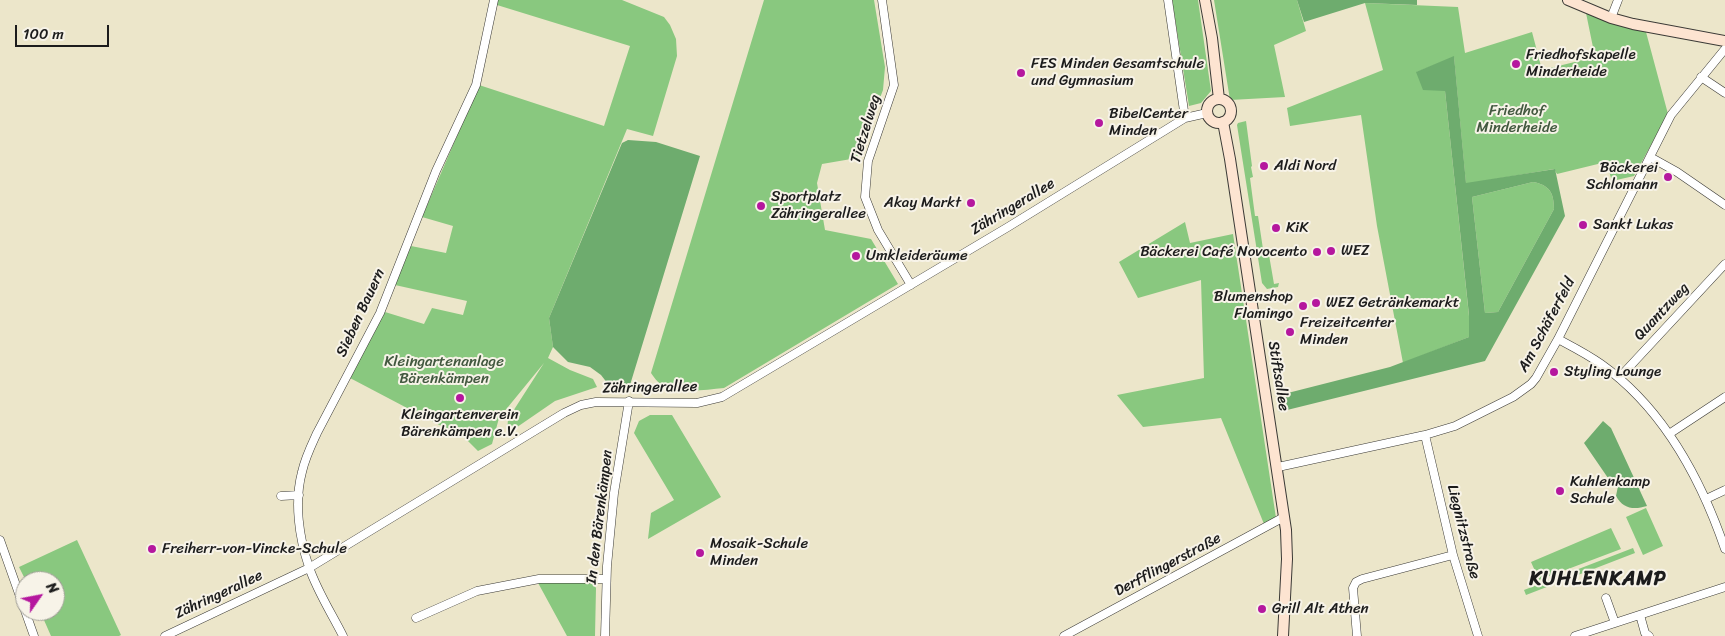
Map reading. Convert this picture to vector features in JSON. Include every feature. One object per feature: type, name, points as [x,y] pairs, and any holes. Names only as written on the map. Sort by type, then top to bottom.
[{"type":"main road","points":[[1205,0],[1219,98]]},
{"type":"main road","points":[[1568,0],[1611,18],[1633,24],[1725,41]]},
{"type":"main road","points":[[1219,98],[1228,103],[1231,110],[1229,117],[1223,122],[1213,121],[1207,113],[1209,103],[1219,98]]},
{"type":"main road","name":"Stiftsallee","points":[[1223,122],[1278,467],[1284,518],[1287,559],[1283,636]]},
{"type":"street","name":"Sieben Bauern","points":[[343,636],[309,568],[299,523],[301,473],[308,453],[380,313],[436,171],[476,85],[494,0]]},
{"type":"street","name":"Tietzelweg","points":[[882,0],[894,85],[868,161],[865,197],[878,230],[911,285]]},
{"type":"street","points":[[1168,0],[1185,118]]},
{"type":"street","points":[[1611,18],[1618,0]]},
{"type":"street","name":"Am Schäferfeld","points":[[1278,467],[1426,435],[1468,420],[1523,390],[1536,378],[1558,339],[1671,115],[1725,49]]},
{"type":"street","points":[[1701,77],[1725,93]]},
{"type":"street","name":"Zähringerallee","points":[[165,636],[309,568],[564,413],[596,402],[698,402],[722,397],[911,285],[1185,118],[1207,113]]},
{"type":"street","points":[[1650,157],[1677,172],[1725,205]]},
{"type":"street","name":"Quantzweg","points":[[1619,378],[1725,264]]},
{"type":"street","points":[[1558,339],[1595,360],[1619,378],[1647,407],[1669,434],[1694,473],[1725,549]]},
{"type":"street","points":[[1669,434],[1725,397]]},
{"type":"street","name":"In den Bärenkämpen","points":[[605,636],[605,579],[614,493],[629,401]]},
{"type":"street","name":"Liegnitzstraße","points":[[1426,435],[1453,555],[1478,636]]},
{"type":"street","points":[[1706,499],[1725,490]]},
{"type":"street","points":[[281,496],[299,495]]},
{"type":"street","name":"Derfflingerstraße","points":[[1064,636],[1284,518]]},
{"type":"street","points":[[0,540],[34,636]]},
{"type":"street","points":[[1357,636],[1353,588],[1356,582],[1453,555]]},
{"type":"street","points":[[416,618],[477,591],[540,579],[605,579]]},
{"type":"street","points":[[1575,636],[1725,587]]},
{"type":"street","points":[[1606,598],[1615,623]]},
{"type":"street","points":[[1640,615],[1645,633],[1649,636]]},
{"type":"green space","name":"Kleingartenanlage Bärenkämpen","points":[[498,0],[622,0],[664,17],[676,39],[677,56],[653,136],[627,129],[549,318],[553,347],[548,358],[570,370],[593,379],[597,387],[555,401],[507,434],[508,419],[544,363],[499,418],[492,444],[478,451],[466,439],[350,378],[385,312],[424,324],[432,308],[463,315],[467,301],[395,285],[411,246],[446,253],[453,226],[422,217],[479,85],[604,126],[630,46],[497,5]]},
{"type":"green space","name":"Sportplatz Zähringerallee","points":[[764,0],[874,0],[885,67],[883,90],[857,158],[822,164],[817,183],[825,230],[871,239],[898,284],[724,388],[693,391],[677,390],[660,384],[651,373]]},
{"type":"green space","points":[[1172,0],[1198,0],[1211,91],[1201,103],[1189,106]]},
{"type":"green space","points":[[1214,0],[1297,0],[1306,31],[1274,45],[1285,97],[1230,100]]},
{"type":"green space","points":[[1297,0],[1417,0],[1417,5],[1365,3],[1304,22]]},
{"type":"green space","name":"Friedhof Minderheide","points":[[1365,3],[1458,7],[1465,53],[1532,32],[1542,70],[1595,57],[1586,13],[1612,23],[1646,32],[1668,114],[1634,176],[1612,181],[1606,162],[1557,174],[1554,169],[1466,184],[1454,57],[1417,72],[1445,91],[1469,316],[1469,337],[1403,363],[1377,226],[1361,115],[1290,126],[1287,108],[1383,70]]},
{"type":"green space","points":[[1454,56],[1466,183],[1555,169],[1565,216],[1485,361],[1279,412],[1276,396],[1390,367],[1469,337],[1469,315],[1445,91],[1423,90],[1416,72]],"holes":[[[1533,182],[1543,185],[1550,190],[1554,209],[1498,312],[1485,313],[1472,197]]]},
{"type":"green space","points":[[1246,121],[1252,166],[1253,177],[1250,178],[1255,216],[1258,216],[1263,249],[1269,255],[1274,284],[1279,283],[1278,287],[1267,289],[1262,283],[1237,125]]},
{"type":"green space","points":[[628,140],[656,142],[700,156],[630,385],[608,384],[601,375],[590,367],[568,362],[553,347],[549,318],[622,143]]},
{"type":"green space","points":[[1533,182],[1543,185],[1550,190],[1554,209],[1498,312],[1485,313],[1472,197]]},
{"type":"green space","points":[[1185,222],[1190,243],[1233,234],[1276,518],[1264,524],[1221,418],[1143,427],[1117,395],[1204,378],[1201,280],[1138,298],[1119,262]]},
{"type":"green space","points":[[650,415],[672,415],[721,497],[648,539],[651,513],[674,500],[634,433],[639,421]]},
{"type":"green space","points":[[1603,421],[1611,428],[1647,506],[1633,508],[1622,504],[1616,496],[1618,486],[1616,480],[1608,478],[1584,443]]},
{"type":"green space","points":[[1646,508],[1663,546],[1643,555],[1626,517]]},
{"type":"green space","points":[[1611,528],[1621,549],[1539,580],[1531,562]]},
{"type":"green space","points":[[77,540],[121,635],[51,636],[44,621],[65,621],[65,571],[21,571],[19,567]]},
{"type":"green space","points":[[1633,548],[1635,553],[1526,595],[1524,590]]},
{"type":"green space","points":[[537,581],[593,583],[596,588],[595,636],[567,636]]},
{"type":"place","name":"Friedhofskapelle Minderheide","points":[[1516,64]]},
{"type":"place","name":"FES Minden Gesamtschule und Gymnasium","points":[[1021,73]]},
{"type":"place","name":"BibelCenter Minden","points":[[1099,123]]},
{"type":"place","name":"Aldi Nord","points":[[1264,166]]},
{"type":"place","name":"Bäckerei Schlomann","points":[[1668,177]]},
{"type":"place","name":"Akay Markt","points":[[971,203]]},
{"type":"place","name":"Sportplatz Zähringerallee","points":[[761,206]]},
{"type":"place","name":"Sankt Lukas","points":[[1583,225]]},
{"type":"place","name":"KiK","points":[[1276,228]]},
{"type":"place","name":"WEZ","points":[[1331,251]]},
{"type":"place","name":"Bäckerei Café Novocento","points":[[1317,252]]},
{"type":"place","name":"Umkleideräume","points":[[856,256]]},
{"type":"place","name":"WEZ Getränkemarkt","points":[[1316,303]]},
{"type":"place","name":"Blumenshop Flamingo","points":[[1303,306]]},
{"type":"place","name":"Freizeitcenter Minden","points":[[1290,332]]},
{"type":"place","name":"Styling Lounge","points":[[1554,372]]},
{"type":"place","name":"Kleingartenverein Bärenkämpen e.V.","points":[[460,398]]},
{"type":"place","name":"Kuhlenkamp Schule","points":[[1560,491]]},
{"type":"place","name":"Freiherr-von-Vincke-Schule","points":[[152,549]]},
{"type":"place","name":"Mosaik-Schule Minden","points":[[700,553]]},
{"type":"place","name":"Grill Alt Athen","points":[[1262,609]]},
{"type":"district","name":"KUHLENKAMP","points":[[1598,580]]}]
